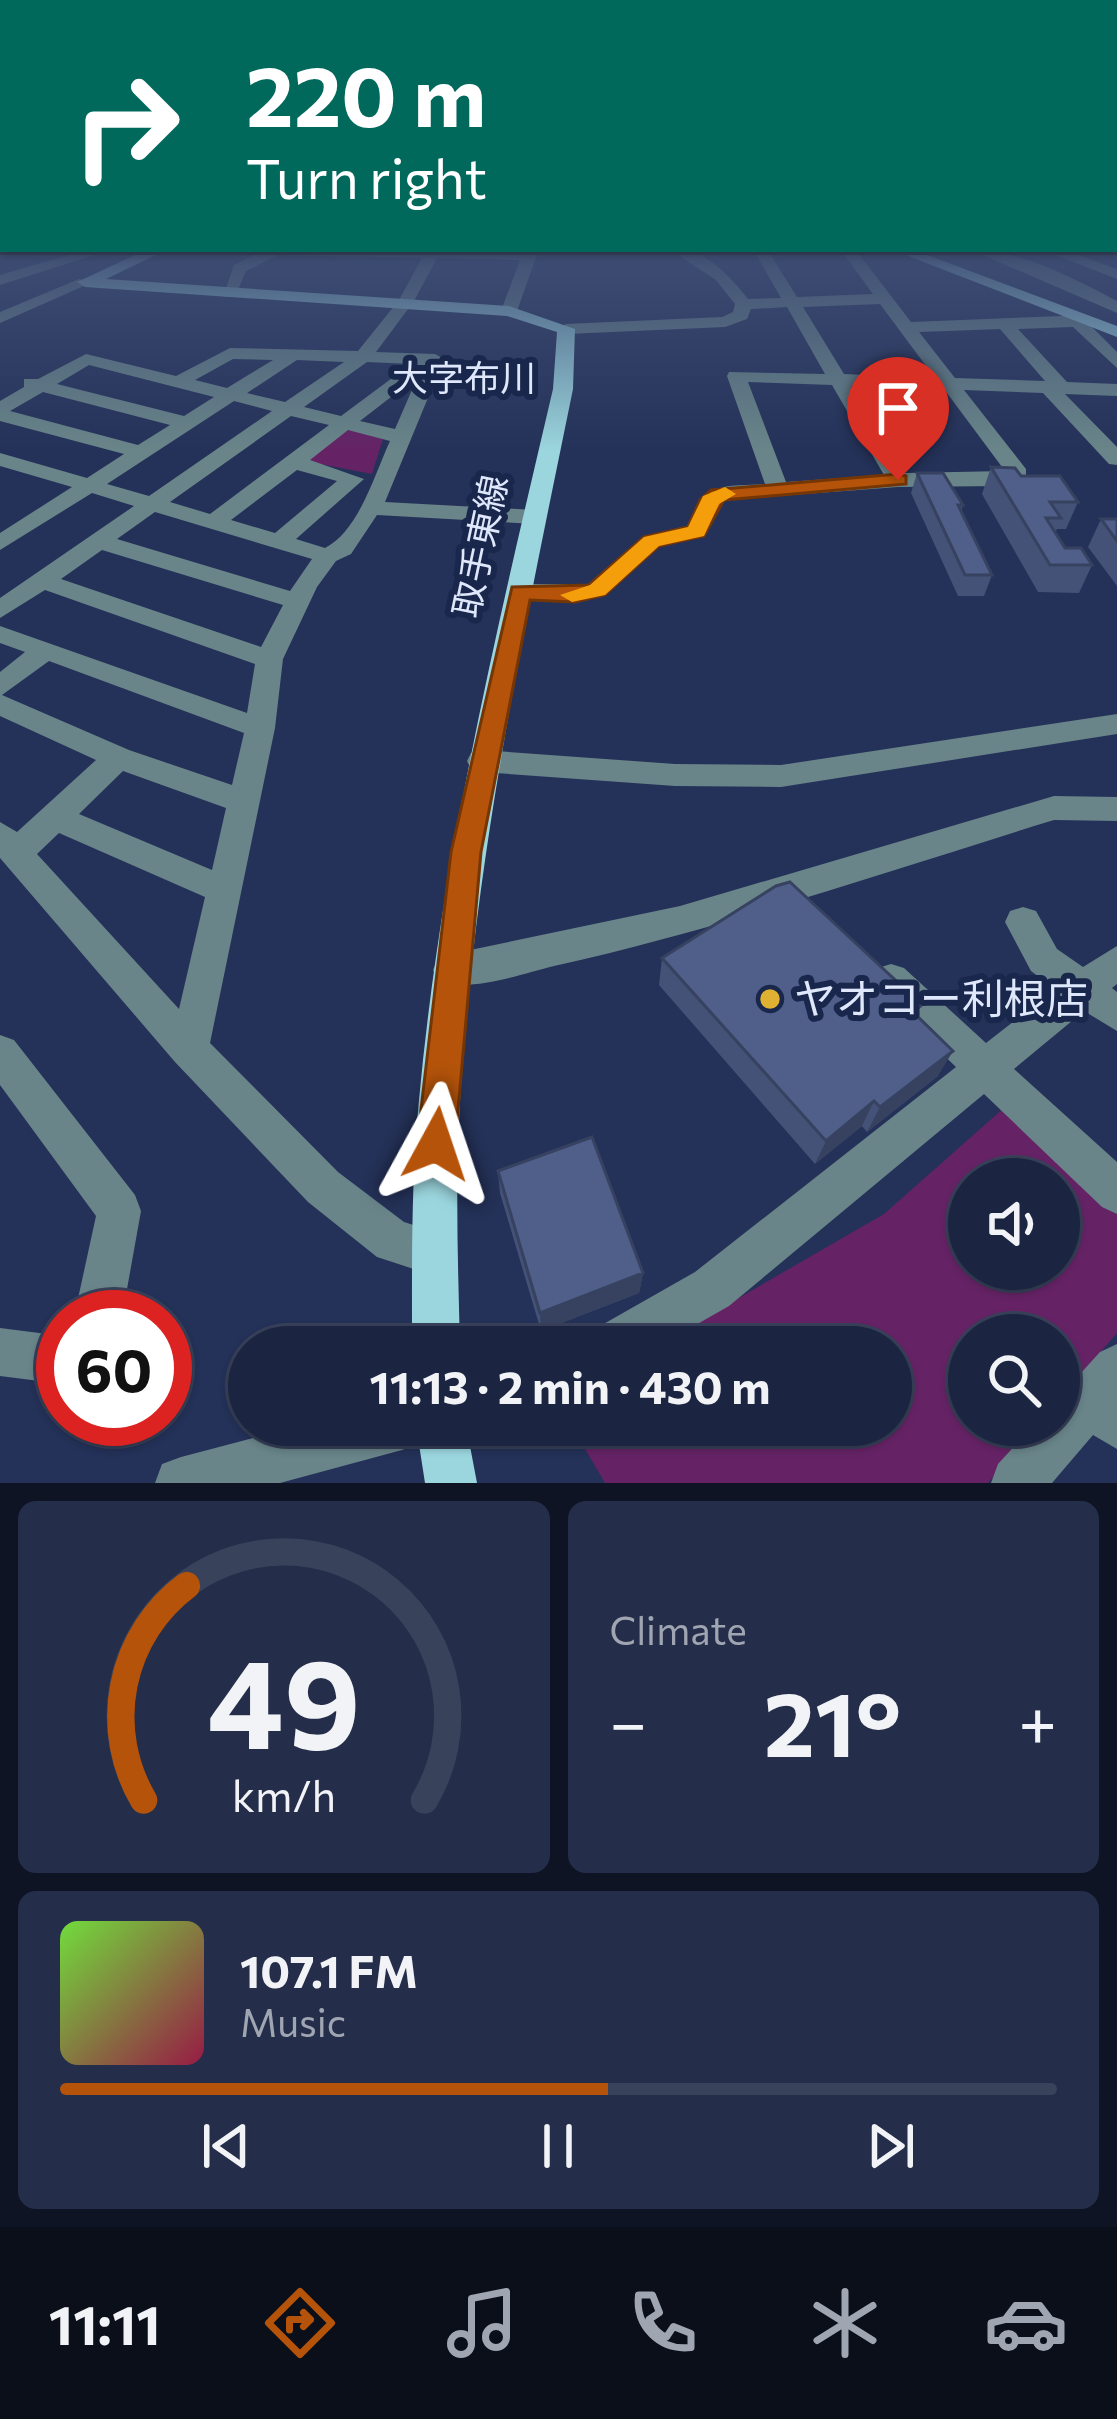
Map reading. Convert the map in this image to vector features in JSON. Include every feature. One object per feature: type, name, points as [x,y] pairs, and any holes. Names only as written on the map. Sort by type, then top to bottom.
[{"type":"main road","points":[[513,312],[566,329]]},
{"type":"main road","points":[[1060,312],[1116,331]]},
{"type":"main road","name":"取手東線","points":[[435,1326],[431,1252],[451,970],[482,761],[563,389],[566,329]]},
{"type":"main road","points":[[445,1446],[451,1483]]},
{"type":"street","points":[[0,610],[363,357],[396,312]]},
{"type":"street","points":[[566,329],[725,322],[741,312]]},
{"type":"street","points":[[797,312],[898,480]]},
{"type":"street","points":[[520,592],[575,596],[597,590],[652,542],[697,531],[710,500],[718,494],[898,480],[1003,479],[1018,474],[896,312]]},
{"type":"street","points":[[909,327],[1080,320],[1117,362]]},
{"type":"street","points":[[1004,324],[1117,460]]},
{"type":"street","points":[[9,385],[85,349],[107,345],[202,368]]},
{"type":"street","points":[[85,349],[179,382],[400,437]]},
{"type":"street","points":[[0,412],[85,349]]},
{"type":"street","points":[[179,382],[230,353],[435,359],[371,508],[341,549],[327,556],[269,659],[260,728],[189,1049]]},
{"type":"street","points":[[0,543],[291,356]]},
{"type":"street","points":[[213,523],[429,359]]},
{"type":"street","points":[[777,488],[736,376],[1117,390]]},
{"type":"street","points":[[9,385],[41,386],[188,423]]},
{"type":"street","points":[[0,412],[141,452]]},
{"type":"street","points":[[0,459],[327,556]]},
{"type":"street","points":[[279,542],[353,479],[294,462]]},
{"type":"street","points":[[371,508],[535,517]]},
{"type":"street","points":[[0,517],[28,524]]},
{"type":"street","points":[[97,541],[300,602]]},
{"type":"street","points":[[40,580],[269,659]]},
{"type":"street","points":[[0,634],[260,728]]},
{"type":"street","points":[[0,686],[44,651]]},
{"type":"street","points":[[0,704],[118,758],[244,802]]},
{"type":"street","points":[[482,761],[729,778],[781,776],[1117,724]]},
{"type":"street","points":[[118,758],[54,817],[8,844],[189,1049],[323,1187],[393,1241],[431,1252]]},
{"type":"street","points":[[451,970],[547,956],[649,932],[1054,808],[1117,809]]},
{"type":"street","points":[[54,817],[226,891]]},
{"type":"street","points":[[796,888],[830,921]]},
{"type":"street","points":[[1023,922],[1044,960],[1100,1002]]},
{"type":"street","points":[[865,954],[1117,1192]]},
{"type":"street","points":[[647,1326],[712,1289],[986,1070],[1100,1002],[1117,962]]},
{"type":"street","points":[[0,1053],[119,1211],[103,1290]]},
{"type":"street","points":[[0,1352],[36,1357]]},
{"type":"street","points":[[1016,1483],[1109,1397]]},
{"type":"street","points":[[181,1483],[322,1446]]},
{"type":"shaded area","points":[[347,429],[383,439],[372,474],[305,461]]},
{"type":"shaded area","points":[[1005,1107],[1060,1158],[948,1158],[948,1290],[1080,1290],[1080,1177],[1117,1211],[1117,1333],[1080,1376],[1080,1314],[948,1314],[948,1446],[1020,1446],[988,1483],[605,1483],[583,1446],[912,1446],[912,1326],[690,1326],[884,1214]]},
{"type":"building","points":[[991,467],[1015,468],[1021,476],[1060,476],[1078,502],[1050,502],[1061,518],[1046,518],[1065,548],[1081,548],[1092,565],[1050,565]]},
{"type":"building","points":[[917,473],[943,473],[963,505],[958,505],[992,575],[965,575]]},
{"type":"building","points":[[1101,519],[1117,519],[1117,541]]},
{"type":"building","points":[[790,882],[922,1005],[913,1012],[953,1051],[880,1107],[874,1101],[826,1141],[662,958],[776,886]]},
{"type":"building","points":[[592,1137],[643,1273],[540,1313],[498,1171]]},
{"type":"slow traffic","points":[[572,595],[597,590],[652,542],[697,531],[710,500],[725,494]]},
{"type":"place","name":"ヤオコー利根店","points":[[770,999]]},
{"type":"district","name":"大字布川","points":[[464,378]]},
{"type":"route","points":[[436,1144],[466,852],[520,592],[575,596],[597,590],[652,542],[697,531],[710,500],[718,494],[898,480]]}]
